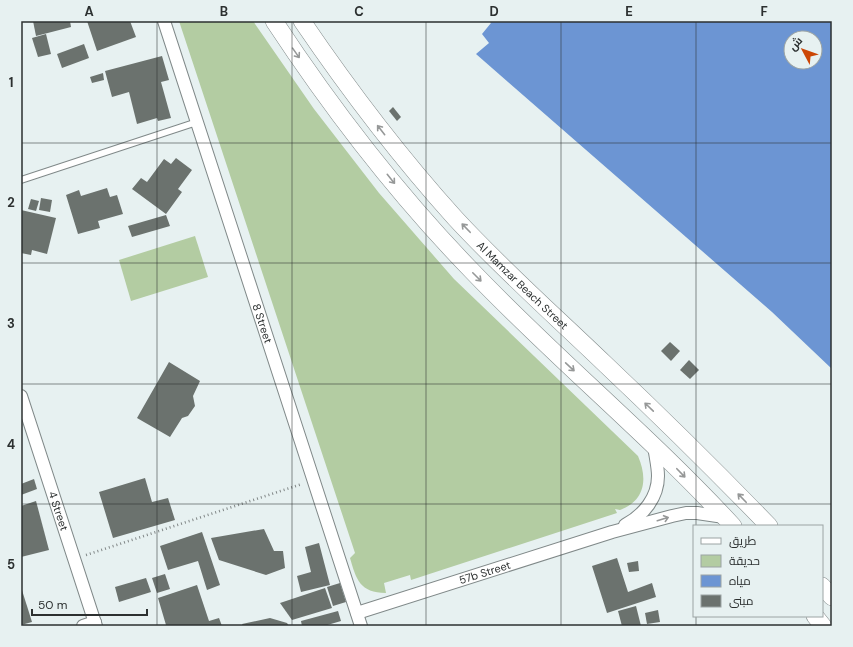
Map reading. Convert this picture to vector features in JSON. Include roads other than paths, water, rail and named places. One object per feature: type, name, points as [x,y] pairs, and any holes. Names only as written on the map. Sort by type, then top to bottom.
[{"type":"main road","points":[[274,21],[358,138],[433,230],[522,321],[654,445],[728,521]]},
{"type":"main road","name":"Al Mamzar Beach Street","points":[[302,21],[331,64],[382,132],[456,218],[531,294],[709,464],[768,525]]},
{"type":"main road","points":[[823,587],[832,597]]},
{"type":"main road","points":[[816,617],[823,626]]},
{"type":"street","name":"8 Street","points":[[164,21],[361,626]]},
{"type":"street","name":"4 Street","points":[[21,396],[95,624]]},
{"type":"street","name":"57b Street","points":[[612,532],[638,517],[648,506],[654,495],[658,475],[654,445]]},
{"type":"street","name":"57b Street","points":[[357,613],[612,532],[686,513],[697,513],[728,521]]},
{"type":"street","points":[[82,626],[95,624]]},
{"type":"lane","points":[[21,180],[197,122]]},
{"type":"water","points":[[489,21],[832,21],[832,369],[772,312],[476,54],[489,43],[482,34],[491,23]]}]
